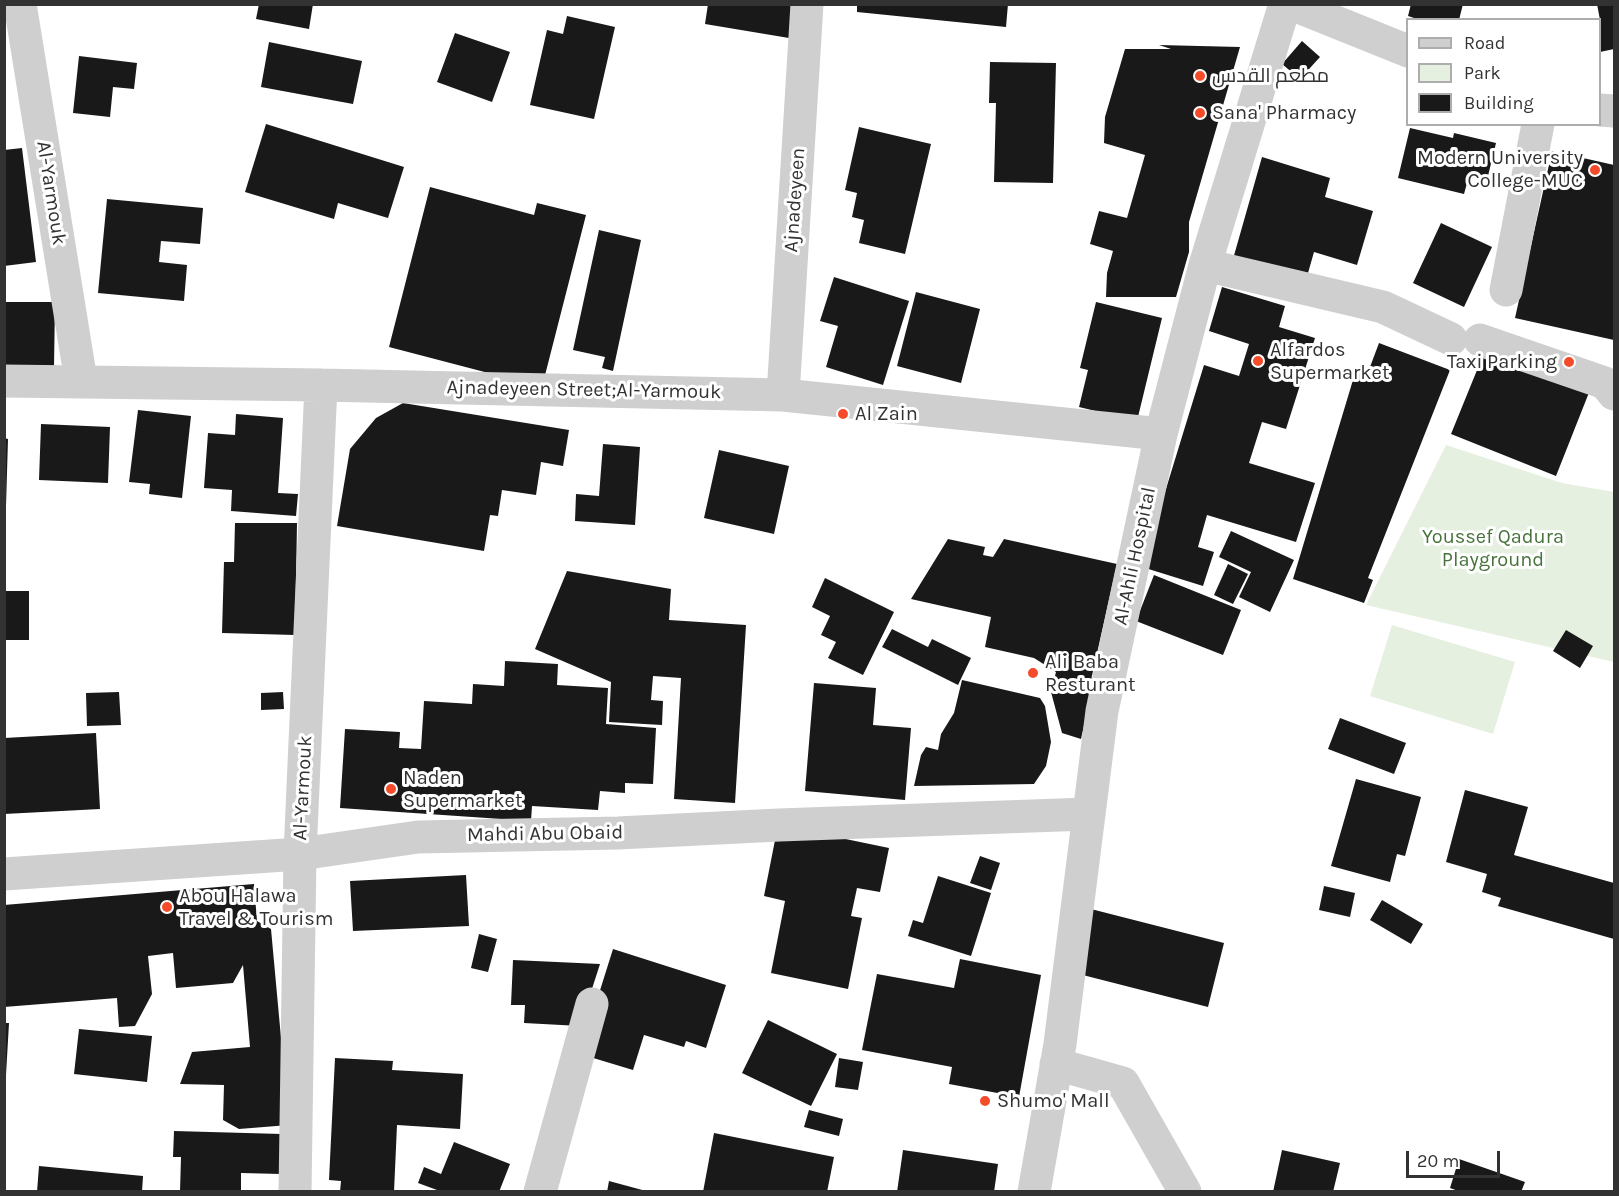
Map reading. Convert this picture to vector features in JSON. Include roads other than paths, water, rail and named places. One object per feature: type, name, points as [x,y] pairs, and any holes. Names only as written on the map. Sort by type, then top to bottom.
[{"type":"street","name":"Al-Yarmouk","points":[[20,4],[81,381]]},
{"type":"street","name":"Ajnadeyeen","points":[[783,395],[807,4]]},
{"type":"street","name":"Al-Ahli Hospital","points":[[1034,1191],[1056,1065],[1102,711],[1161,434],[1205,266],[1285,4]]},
{"type":"street","points":[[1291,4],[1406,51]]},
{"type":"street","points":[[1506,290],[1538,126]]},
{"type":"street","points":[[1205,266],[1383,308],[1466,340],[1605,383],[1614,394]]},
{"type":"street","name":"Ajnadeyeen Street;Al-Yarmouk","points":[[4,381],[783,395],[1161,434]]},
{"type":"street","name":"Al-Yarmouk","points":[[295,1191],[300,854],[321,385]]},
{"type":"street","name":"Mahdi Abu Obaid","points":[[4,874],[300,854],[418,837],[618,833],[1088,814]]},
{"type":"street","points":[[540,1191],[592,1004]]},
{"type":"street","points":[[1056,1065],[1124,1083],[1185,1191]]},
{"type":"place","name":"مطعم القدس","points":[[1200,76]]},
{"type":"place","name":"Sana' Pharmacy","points":[[1200,113]]},
{"type":"place","name":"Modern University College-MUC","points":[[1595,170]]},
{"type":"place","name":"Alfardos Supermarket","points":[[1258,361]]},
{"type":"place","name":"Taxi Parking","points":[[1569,362]]},
{"type":"place","name":"Al Zain","points":[[843,414]]},
{"type":"place","name":"Ali Baba Resturant","points":[[1033,673]]},
{"type":"place","name":"Naden Supermarket","points":[[391,789]]},
{"type":"place","name":"Abou Halawa Travel & Tourism","points":[[167,907]]},
{"type":"place","name":"Shumo' Mall","points":[[985,1101]]},
{"type":"park label","name":"Youssef Qadura Playground","points":[[1493,548]]}]
